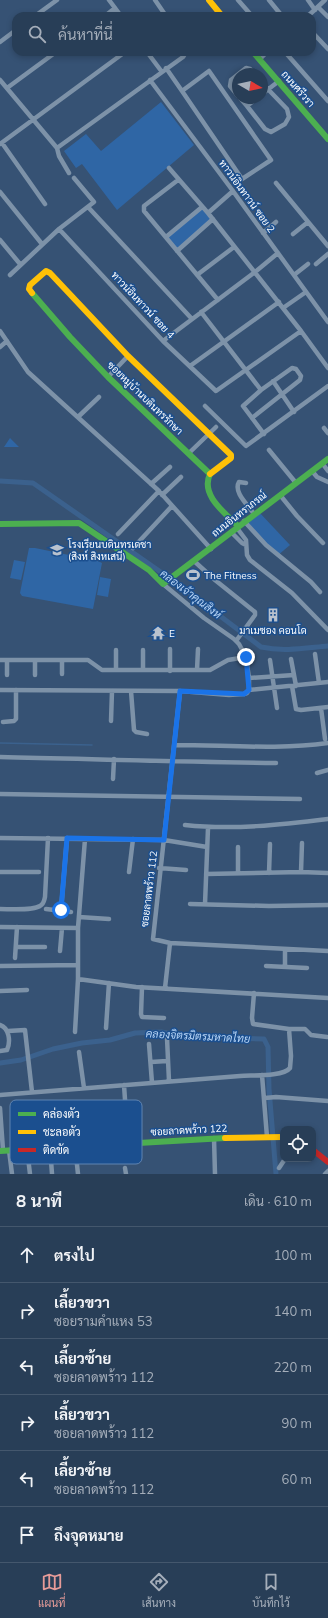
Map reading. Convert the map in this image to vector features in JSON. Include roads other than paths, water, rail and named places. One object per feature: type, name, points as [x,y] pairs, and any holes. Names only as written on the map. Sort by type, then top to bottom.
[{"type":"street","points":[[40,12],[57,0]]},
{"type":"street","points":[[109,0],[118,12]]},
{"type":"street","points":[[155,0],[163,12]]},
{"type":"street","points":[[209,0],[219,12]]},
{"type":"street","points":[[238,0],[248,12]]},
{"type":"street","points":[[269,0],[279,12]]},
{"type":"street","points":[[308,0],[328,17]]},
{"type":"street","points":[[312,12],[325,0]]},
{"type":"street","points":[[110,12],[115,8]]},
{"type":"street","points":[[0,42],[12,33]]},
{"type":"street","points":[[316,36],[328,49]]},
{"type":"street","points":[[7,88],[51,56]]},
{"type":"street","points":[[2,143],[120,56]]},
{"type":"street","points":[[150,56],[162,72]]},
{"type":"street","points":[[57,148],[184,56]]},
{"type":"street","name":"ถนนศรีวรา","points":[[257,56],[328,139]]},
{"type":"street","points":[[260,59],[263,56]]},
{"type":"street","points":[[289,56],[328,101]]},
{"type":"street","points":[[166,68],[242,179],[271,160],[209,71],[182,91]]},
{"type":"street","points":[[232,79],[230,86],[232,88]]},
{"type":"street","points":[[0,80],[57,148],[59,156],[69,173]]},
{"type":"street","name":"ทาวน์อินทาวน์ ซอย 2","points":[[150,80],[327,320]]},
{"type":"street","points":[[250,104],[247,106],[265,129],[271,132],[285,124],[289,117],[287,109],[268,90],[278,81]]},
{"type":"street","points":[[0,137],[2,143],[45,204]]},
{"type":"street","points":[[169,168],[213,219],[279,302],[328,368]]},
{"type":"street","points":[[10,275],[59,229],[94,202],[74,178]]},
{"type":"street","points":[[178,180],[144,206],[144,212],[218,300]]},
{"type":"street","points":[[276,183],[328,246]]},
{"type":"street","points":[[208,213],[233,191]]},
{"type":"street","points":[[0,192],[42,244]]},
{"type":"street","points":[[166,237],[202,206]]},
{"type":"street","points":[[88,207],[192,319]]},
{"type":"street","points":[[177,250],[213,219]]},
{"type":"street","points":[[263,233],[276,222]]},
{"type":"street","points":[[293,234],[308,222]]},
{"type":"street","name":"ทาวน์อินทาวน์ ซอย 4","points":[[59,229],[163,341],[216,391],[245,371]]},
{"type":"street","points":[[0,240],[20,264]]},
{"type":"street","points":[[197,275],[234,247]]},
{"type":"street","points":[[163,341],[278,253]]},
{"type":"street","points":[[316,264],[328,254]]},
{"type":"street","points":[[294,276],[308,264]]},
{"type":"street","name":"ซอยหมู่บ้านบดินทรรักษา","points":[[128,356],[50,273],[46,271],[30,285],[29,289],[70,337],[108,377],[210,474]]},
{"type":"street","points":[[283,308],[306,292]]},
{"type":"street","points":[[190,366],[279,302]]},
{"type":"street","points":[[201,312],[261,390]]},
{"type":"street","points":[[0,331],[28,372],[151,484],[211,549]]},
{"type":"street","points":[[245,371],[301,331]]},
{"type":"street","points":[[0,347],[7,341]]},
{"type":"street","points":[[108,377],[128,356],[232,456],[210,474],[207,480],[210,497],[238,527],[246,540],[247,555],[250,560],[292,593],[328,630]]},
{"type":"street","points":[[252,418],[300,380],[300,376],[296,369],[292,368],[243,405],[244,407],[252,418],[264,434]]},
{"type":"street","points":[[273,381],[294,412]]},
{"type":"street","points":[[205,406],[244,446],[248,445],[264,434],[328,386]]},
{"type":"street","points":[[78,417],[99,397]]},
{"type":"street","points":[[189,454],[216,427]]},
{"type":"street","points":[[324,428],[328,433]]},
{"type":"street","points":[[269,450],[296,483]]},
{"type":"street","name":"ถนนอินทราภรณ์","points":[[165,582],[211,549],[244,521],[328,459]]},
{"type":"street","points":[[322,463],[328,471]]},
{"type":"street","points":[[151,484],[170,467]]},
{"type":"street","points":[[312,471],[317,477],[328,482]]},
{"type":"street","points":[[118,534],[160,493],[181,477]]},
{"type":"street","points":[[246,482],[240,482],[237,486],[238,491],[254,514]]},
{"type":"street","points":[[280,495],[297,516],[323,543]]},
{"type":"street","points":[[133,548],[172,506]]},
{"type":"street","points":[[244,521],[266,545],[311,582],[320,592]]},
{"type":"street","points":[[0,524],[79,523],[165,582],[204,618],[236,641],[246,657],[249,690]]},
{"type":"street","points":[[231,532],[246,545]]},
{"type":"street","points":[[194,561],[255,612],[255,615],[236,641]]},
{"type":"street","points":[[170,649],[170,670]]},
{"type":"street","points":[[197,670],[198,649]]},
{"type":"street","points":[[116,650],[116,670]]},
{"type":"street","points":[[143,650],[143,670]]},
{"type":"street","points":[[315,654],[319,683]]},
{"type":"street","points":[[0,660],[88,660],[102,670],[210,670],[228,660],[246,657]]},
{"type":"street","points":[[291,659],[294,675],[296,709],[301,710],[328,707]]},
{"type":"street","points":[[7,660],[7,674]]},
{"type":"street","points":[[35,660],[35,675]]},
{"type":"street","points":[[62,660],[62,674]]},
{"type":"street","points":[[270,660],[277,708]]},
{"type":"street","points":[[249,678],[294,675]]},
{"type":"street","points":[[0,690],[180,691],[229,695],[244,694],[249,690],[328,682]]},
{"type":"street","points":[[3,722],[14,721],[16,719],[16,690]]},
{"type":"street","points":[[111,721],[112,691]]},
{"type":"street","points":[[131,691],[134,730],[136,732],[147,734]]},
{"type":"street","name":"ซอยลาดพร้าว 112","points":[[180,691],[152,937],[156,941],[170,943],[328,951]]},
{"type":"street","points":[[175,745],[282,747],[306,746],[327,741],[320,708]]},
{"type":"street","points":[[0,757],[114,759],[173,762],[276,763]]},
{"type":"street","points":[[113,779],[114,759]]},
{"type":"street","points":[[317,773],[328,770]]},
{"type":"street","points":[[0,794],[300,799]]},
{"type":"street","points":[[185,825],[208,828],[251,826],[328,819],[328,816]]},
{"type":"street","points":[[205,904],[208,828]]},
{"type":"street","points":[[0,838],[164,840],[207,847]]},
{"type":"street","points":[[0,909],[30,909],[43,904],[45,897],[48,838]]},
{"type":"street","points":[[61,910],[67,838]]},
{"type":"street","points":[[75,1032],[78,979],[78,928],[85,839]]},
{"type":"street","points":[[129,872],[133,839]]},
{"type":"street","points":[[301,872],[302,843]]},
{"type":"street","points":[[269,873],[270,844]]},
{"type":"street","points":[[238,847],[238,874]]},
{"type":"street","points":[[159,868],[186,870]]},
{"type":"street","points":[[0,872],[40,872]]},
{"type":"street","points":[[206,874],[301,872],[328,873]]},
{"type":"street","points":[[190,904],[328,905]]},
{"type":"street","points":[[46,909],[71,912]]},
{"type":"street","points":[[79,917],[109,919]]},
{"type":"street","points":[[0,927],[78,928]]},
{"type":"street","points":[[15,958],[17,927]]},
{"type":"street","points":[[60,951],[62,928]]},
{"type":"street","points":[[165,988],[170,943]]},
{"type":"street","points":[[16,947],[45,947]]},
{"type":"street","points":[[285,950],[285,967]]},
{"type":"street","points":[[0,966],[78,965]]},
{"type":"street","points":[[266,966],[307,968]]},
{"type":"street","points":[[78,979],[142,987],[328,998]]},
{"type":"street","points":[[106,1028],[109,983]]},
{"type":"street","points":[[142,987],[142,1017],[164,1018]]},
{"type":"street","points":[[0,991],[27,990]]},
{"type":"street","points":[[254,993],[253,1024],[289,1029],[305,1029],[311,1035],[327,1037]]},
{"type":"street","points":[[0,1025],[8,1031],[26,1030],[27,1053],[32,1092]]},
{"type":"street","points":[[0,1095],[169,1081],[265,1075],[285,1072],[290,1068],[291,1056],[289,1029]]},
{"type":"street","points":[[0,1051],[7,1050],[9,1046],[8,1031]]},
{"type":"street","points":[[167,1038],[169,1081]]},
{"type":"street","points":[[149,1044],[152,1083]]},
{"type":"street","points":[[79,1052],[84,1088]]},
{"type":"street","points":[[151,1062],[167,1060]]},
{"type":"street","points":[[265,1075],[266,1098],[275,1137]]},
{"type":"street","points":[[124,1085],[125,1100]]},
{"type":"street","points":[[266,1098],[276,1097],[328,1101]]},
{"type":"street","points":[[0,1108],[4,1150],[12,1174]]},
{"type":"street","name":"ซอยลาดพร้าว 122","points":[[142,1142],[214,1138],[275,1137]]},
{"type":"street","points":[[214,1138],[215,1174]]},
{"type":"street","points":[[316,1152],[328,1162]]},
{"type":"street","points":[[279,1168],[283,1162]]},
{"type":"street","points":[[29,1164],[30,1174]]},
{"type":"street","points":[[51,1164],[52,1174]]},
{"type":"street","points":[[77,1164],[78,1174]]},
{"type":"street","points":[[125,1168],[126,1174]]},
{"type":"street","points":[[325,1174],[328,1171]]},
{"type":"waterway","name":"คลองเจ้าคุณสิงห์","points":[[0,481],[33,483],[175,582],[261,647],[303,649],[328,646]]},
{"type":"waterway","points":[[0,743],[92,745]]},
{"type":"waterway","name":"คลองจิตรมิตรมหาดไทย","points":[[0,1063],[21,1060],[53,1049],[82,1043],[110,1040],[135,1033],[161,1032],[190,1037],[264,1039],[268,1047],[269,1089],[276,1174]]},
{"type":"place","name":"โรงเรียนบดินทรเดชา (สิงห์ สิงหเสนี)","points":[[57,550]]},
{"type":"place","name":"The Fitness","points":[[193,575]]},
{"type":"place","name":"มาเมซอง คอนโด","points":[[273,615]]},
{"type":"place","name":"E","points":[[158,633]]}]
